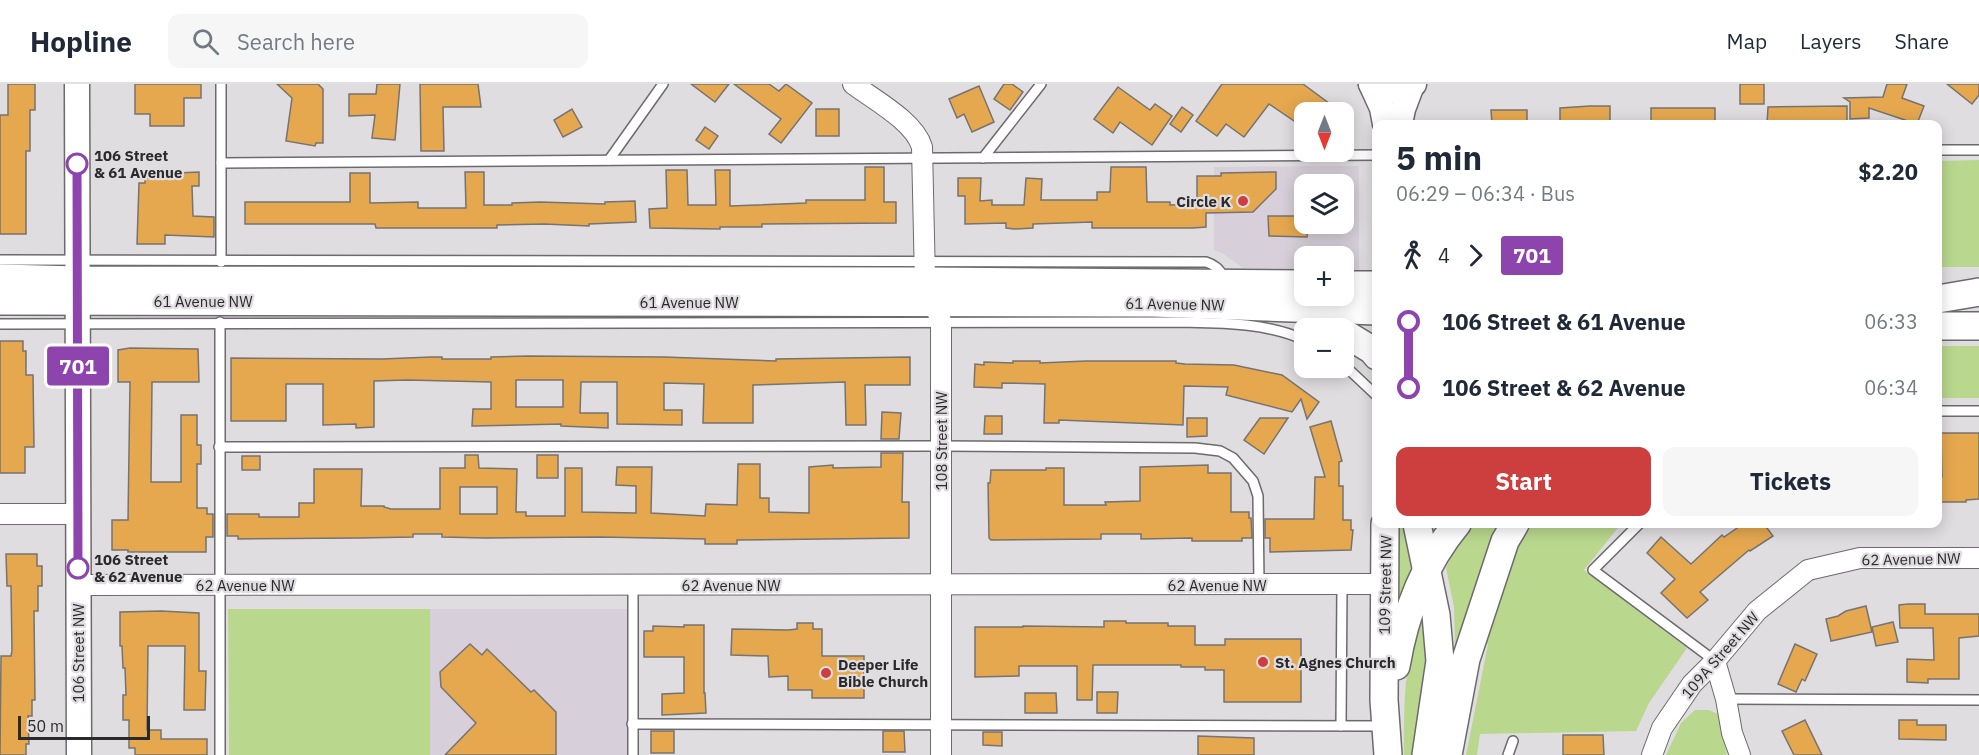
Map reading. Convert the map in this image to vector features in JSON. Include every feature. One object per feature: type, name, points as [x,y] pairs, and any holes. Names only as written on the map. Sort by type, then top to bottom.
[{"type":"main road","name":"61 Avenue NW","points":[[0,278],[78,291]]},
{"type":"main road","name":"61 Avenue NW","points":[[1227,294],[1294,285]]},
{"type":"main road","points":[[1354,285],[1372,285]]},
{"type":"main road","points":[[1942,285],[1979,285]]},
{"type":"main road","name":"61 Avenue NW","points":[[0,301],[78,291],[930,291],[1227,294],[1372,310]]},
{"type":"main road","points":[[1942,298],[1979,292]]},
{"type":"main road","points":[[1227,294],[1301,318]]},
{"type":"main road","points":[[1942,326],[1979,326]]},
{"type":"main road","points":[[1354,339],[1372,350]]},
{"type":"main road","name":"109 Street NW","points":[[1385,528],[1384,700],[1388,755]]},
{"type":"main road","points":[[1418,528],[1436,615],[1440,661],[1426,755]]},
{"type":"main road","points":[[1386,726],[1398,651],[1407,616],[1427,566],[1440,544],[1454,528]]},
{"type":"main road","points":[[1448,755],[1467,659],[1505,541],[1513,528]]},
{"type":"street","name":"106 Street NW","points":[[77,84],[79,755]]},
{"type":"street","name":"108 Street NW","points":[[853,84],[915,131],[922,147],[941,446],[941,755]]},
{"type":"street","points":[[1371,84],[1392,91],[1403,90],[1413,85]]},
{"type":"street","points":[[1371,84],[1382,108],[1384,120]]},
{"type":"street","points":[[1401,120],[1402,109],[1413,85]]},
{"type":"street","points":[[0,514],[79,514]]},
{"type":"street","name":"62 Avenue NW","points":[[1808,570],[1860,558],[1979,558]]},
{"type":"street","name":"109A Street NW","points":[[1652,755],[1662,728],[1692,684],[1756,611],[1808,570]]},
{"type":"street","name":"62 Avenue NW","points":[[78,585],[1384,584]]},
{"type":"street","points":[[1714,661],[1726,699],[1732,733],[1740,755]]},
{"type":"lane","points":[[221,84],[221,262]]},
{"type":"lane","points":[[609,160],[663,84]]},
{"type":"lane","points":[[983,158],[1041,84]]},
{"type":"lane","points":[[1942,150],[1979,150]]},
{"type":"lane","points":[[221,163],[1372,155]]},
{"type":"lane","name":"61 Avenue NW","points":[[0,260],[78,291],[220,322],[930,291],[1206,262],[1219,269],[1227,294]]},
{"type":"lane","name":"61 Avenue NW","points":[[0,324],[78,291],[221,262],[930,291],[1264,327],[1294,337]]},
{"type":"lane","points":[[220,322],[220,755]]},
{"type":"lane","points":[[1354,374],[1372,391]]},
{"type":"lane","points":[[1942,411],[1979,411]]},
{"type":"lane","points":[[219,447],[941,446],[1196,448],[1220,451],[1233,458],[1243,468],[1253,481],[1258,496],[1259,585]]},
{"type":"lane","points":[[1635,528],[1593,570],[1714,661]]},
{"type":"lane","points":[[633,584],[633,755]]},
{"type":"lane","points":[[1341,726],[1342,584]]},
{"type":"lane","points":[[1726,699],[1979,700]]},
{"type":"lane","points":[[632,724],[1386,726]]},
{"type":"lane","points":[[1508,755],[1514,741]]},
{"type":"shaded area","points":[[1359,166],[1359,270],[1354,270],[1354,246],[1294,246],[1294,269],[1243,268],[1214,250],[1214,167]]},
{"type":"shaded area","points":[[430,609],[627,609],[627,755],[430,755]]},
{"type":"green space","points":[[1979,160],[1979,267],[1942,267],[1942,161]]},
{"type":"green space","points":[[1942,346],[1979,346],[1979,398],[1942,398]]},
{"type":"green space","points":[[1396,528],[1407,528],[1414,567],[1393,634]]},
{"type":"green space","points":[[1471,528],[1500,528],[1460,647],[1455,646],[1454,607],[1446,568],[1452,555],[1449,553]]},
{"type":"green space","points":[[1526,528],[1618,528],[1584,570],[1687,648],[1649,703],[1636,731],[1480,734],[1477,755],[1466,755],[1488,644],[1484,642],[1503,577]]},
{"type":"green space","points":[[228,609],[430,609],[430,755],[229,755]]},
{"type":"green space","points":[[1424,611],[1426,663],[1415,755],[1404,755],[1408,663]]},
{"type":"green space","points":[[1695,710],[1709,710],[1718,714],[1727,755],[1666,755],[1681,723]]},
{"type":"building","points":[[8,84],[35,84],[35,110],[30,110],[30,151],[26,151],[26,234],[0,234],[0,115],[8,115]]},
{"type":"building","points":[[135,84],[201,84],[201,98],[184,98],[184,126],[150,126],[150,114],[135,114]]},
{"type":"building","points":[[277,84],[318,84],[323,89],[323,143],[316,143],[315,146],[286,141],[292,98]]},
{"type":"building","points":[[377,84],[400,84],[395,140],[372,138],[375,115],[349,116],[349,94],[376,94]]},
{"type":"building","points":[[420,84],[478,84],[481,107],[443,107],[444,151],[421,151]]},
{"type":"building","points":[[691,84],[729,84],[715,102]]},
{"type":"building","points":[[734,84],[769,84],[779,91],[786,84],[812,103],[781,143],[769,134],[781,119]]},
{"type":"building","points":[[1004,84],[1012,84],[1023,92],[1010,110],[994,99]]},
{"type":"building","points":[[1222,84],[1303,84],[1327,102],[1294,102],[1294,121],[1269,104],[1244,137],[1226,124],[1217,136],[1196,121]]},
{"type":"building","points":[[1740,84],[1764,84],[1764,104],[1740,104]]},
{"type":"building","points":[[1887,84],[1907,84],[1902,98],[1924,106],[1919,120],[1905,120],[1869,108],[1869,118],[1850,119],[1850,102],[1844,98],[1883,97]]},
{"type":"building","points":[[1947,84],[1979,84],[1979,95],[1972,104]]},
{"type":"building","points":[[979,86],[994,122],[972,132],[964,114],[957,118],[949,99]]},
{"type":"building","points":[[1118,87],[1150,110],[1155,104],[1172,116],[1152,145],[1120,122],[1113,133],[1094,119]]},
{"type":"building","points":[[1610,106],[1610,120],[1560,120],[1560,108]]},
{"type":"building","points":[[1847,106],[1847,120],[1767,120],[1768,107]]},
{"type":"building","points":[[1182,107],[1193,115],[1181,132],[1170,124]]},
{"type":"building","points":[[1651,108],[1715,108],[1715,120],[1651,120]]},
{"type":"building","points":[[572,109],[582,127],[563,137],[554,120]]},
{"type":"building","points":[[816,109],[839,109],[839,136],[816,136]]},
{"type":"building","points":[[1491,110],[1527,110],[1527,120],[1492,120]]},
{"type":"building","points":[[705,127],[718,136],[709,149],[696,140]]},
{"type":"building","points":[[865,167],[884,167],[884,202],[896,202],[896,223],[762,224],[762,227],[720,227],[720,229],[650,228],[649,209],[667,208],[666,170],[687,170],[688,205],[716,205],[715,170],[730,170],[730,206],[806,203],[806,200],[865,200]]},
{"type":"building","points":[[1111,167],[1146,167],[1147,202],[1170,202],[1170,205],[1197,204],[1197,176],[1221,176],[1221,173],[1276,172],[1276,189],[1253,212],[1206,213],[1206,227],[1092,228],[1092,222],[1033,224],[1033,228],[1014,229],[1006,228],[1006,223],[965,224],[965,196],[958,196],[958,178],[981,178],[980,201],[992,200],[992,205],[1024,205],[1026,178],[1042,179],[1041,200],[1097,200],[1097,192],[1110,192]]},
{"type":"building","points":[[199,172],[199,186],[192,186],[193,216],[214,217],[214,237],[165,235],[165,244],[137,244],[139,183],[145,183],[145,178],[178,177],[177,173]]},
{"type":"building","points":[[465,172],[484,172],[484,205],[540,202],[605,204],[605,202],[635,201],[636,222],[589,224],[589,226],[497,225],[497,228],[376,228],[375,224],[245,224],[245,202],[350,202],[350,173],[370,173],[370,203],[418,202],[418,208],[466,208]]},
{"type":"building","points":[[1268,216],[1294,216],[1294,234],[1307,234],[1307,237],[1269,236]]},
{"type":"building","points":[[0,341],[23,341],[23,351],[26,351],[26,375],[33,375],[34,447],[25,447],[25,473],[0,473]]},
{"type":"building","points":[[130,348],[198,349],[199,382],[152,382],[151,482],[181,482],[181,415],[197,415],[197,445],[201,445],[201,464],[197,464],[197,508],[207,508],[207,514],[213,514],[213,537],[206,537],[206,552],[112,550],[112,520],[128,520],[130,382],[118,382],[118,350]]},
{"type":"building","points":[[442,357],[442,359],[491,359],[491,357],[664,357],[776,361],[776,359],[910,357],[910,385],[865,385],[866,425],[846,425],[845,382],[753,385],[753,423],[703,423],[704,384],[664,383],[664,410],[682,410],[682,425],[617,424],[617,382],[581,382],[580,413],[608,413],[608,428],[561,426],[561,424],[472,426],[473,409],[491,409],[491,382],[407,380],[374,381],[374,427],[356,428],[356,424],[323,425],[323,384],[286,384],[286,421],[231,421],[231,358]],"holes":[[[516,380],[563,380],[563,407],[516,407]]]},
{"type":"building","points":[[1013,361],[1040,361],[1040,363],[1176,361],[1176,363],[1185,364],[1234,365],[1282,375],[1319,402],[1307,419],[1301,399],[1292,412],[1226,395],[1228,387],[1184,386],[1183,425],[1059,420],[1059,423],[1044,423],[1045,384],[1002,383],[1002,388],[974,387],[975,364],[1013,363]]},
{"type":"building","points":[[882,412],[901,413],[899,439],[881,439]]},
{"type":"building","points":[[985,416],[1002,416],[1002,434],[984,434]]},
{"type":"building","points":[[1187,418],[1207,418],[1207,436],[1187,437]]},
{"type":"building","points":[[1260,418],[1288,418],[1264,454],[1244,440]]},
{"type":"building","points":[[1331,421],[1342,461],[1339,462],[1339,486],[1343,486],[1343,520],[1351,520],[1351,530],[1353,530],[1351,550],[1270,552],[1270,538],[1265,538],[1265,519],[1314,519],[1315,477],[1325,477],[1310,427]]},
{"type":"building","points":[[1942,433],[1979,433],[1979,499],[1966,500],[1966,502],[1942,502]]},
{"type":"building","points":[[881,453],[903,453],[902,502],[909,502],[909,538],[737,540],[737,544],[705,544],[705,539],[486,538],[442,537],[442,534],[359,538],[238,539],[238,536],[227,536],[227,514],[299,517],[299,503],[314,503],[314,469],[362,469],[361,506],[384,506],[391,509],[440,509],[440,468],[465,468],[465,455],[478,455],[479,468],[517,469],[516,512],[526,512],[526,516],[565,516],[565,468],[582,468],[582,512],[636,513],[636,486],[616,485],[617,467],[652,467],[651,513],[705,516],[706,504],[737,505],[738,464],[760,464],[760,498],[769,498],[769,512],[809,513],[809,467],[833,465],[833,468],[881,467]],"holes":[[[460,487],[497,487],[497,514],[460,514]]]},
{"type":"building","points":[[537,455],[558,455],[558,478],[537,478]]},
{"type":"building","points":[[242,456],[260,456],[260,470],[242,470]]},
{"type":"building","points":[[1208,465],[1208,473],[1231,473],[1231,512],[1249,512],[1252,538],[1242,538],[1242,541],[1192,541],[1192,538],[1141,539],[1141,534],[1101,534],[1101,539],[991,540],[989,538],[988,483],[990,483],[991,470],[1064,468],[1064,505],[1106,505],[1105,502],[1140,501],[1140,467]]},
{"type":"building","points":[[1737,528],[1767,528],[1773,536],[1749,550],[1700,592],[1708,600],[1687,618],[1661,593],[1675,579],[1647,553],[1661,537],[1691,564],[1722,535],[1724,537]]},
{"type":"building","points":[[6,554],[37,554],[37,566],[42,566],[42,586],[38,586],[38,611],[34,611],[35,700],[32,700],[32,716],[28,716],[29,744],[26,744],[26,755],[0,755],[1,656],[11,656],[12,651],[11,586],[7,586]]},
{"type":"building","points":[[1925,604],[1925,614],[1979,614],[1979,636],[1959,638],[1959,679],[1928,679],[1928,683],[1907,682],[1907,659],[1934,660],[1933,628],[1900,628],[1899,605]]},
{"type":"building","points":[[1866,606],[1872,632],[1831,641],[1826,619]]},
{"type":"building","points":[[120,612],[199,613],[199,671],[206,671],[205,710],[184,710],[185,646],[148,646],[147,730],[161,730],[161,739],[207,739],[207,755],[135,755],[135,748],[129,748],[129,720],[123,720],[123,695],[126,695],[125,668],[123,668],[122,646],[120,646]]},
{"type":"building","points":[[1104,621],[1195,626],[1195,645],[1225,645],[1225,639],[1301,639],[1301,702],[1224,702],[1224,670],[1205,670],[1205,667],[1181,667],[1181,665],[1093,665],[1092,700],[1077,700],[1077,666],[1019,666],[1019,676],[975,677],[975,627],[1104,627]]},
{"type":"building","points":[[1893,622],[1898,642],[1876,646],[1872,627]]},
{"type":"building","name":"Deeper Life Bible Church","points":[[797,623],[813,623],[813,629],[822,629],[822,656],[864,656],[864,698],[812,698],[812,690],[788,690],[788,676],[769,677],[768,656],[731,655],[732,629],[788,630],[797,629]]},
{"type":"building","points":[[684,625],[704,625],[706,713],[662,715],[662,694],[684,693],[684,657],[644,657],[644,631],[653,631],[653,626],[684,627]]},
{"type":"building","points":[[470,644],[482,655],[487,649],[531,692],[534,690],[556,712],[556,755],[445,755],[476,723],[441,687],[440,672]]},
{"type":"building","points":[[1795,644],[1817,654],[1805,681],[1802,679],[1796,692],[1778,684]]},
{"type":"building","points":[[1097,692],[1118,692],[1117,713],[1097,713]]},
{"type":"building","points":[[1025,693],[1056,693],[1057,713],[1025,713]]},
{"type":"building","points":[[1805,720],[1822,755],[1794,755],[1782,731]]},
{"type":"building","points":[[1899,720],[1917,720],[1917,725],[1946,725],[1946,740],[1899,739]]},
{"type":"building","points":[[651,731],[674,731],[674,753],[651,753]]},
{"type":"building","points":[[883,731],[904,731],[905,752],[883,752]]},
{"type":"building","points":[[983,732],[1002,732],[1002,746],[983,745]]},
{"type":"building","points":[[1563,735],[1603,735],[1604,755],[1563,755]]},
{"type":"building","points":[[1198,736],[1254,738],[1254,755],[1198,755]]},
{"type":"bus line","name":"701","points":[[77,164],[78,568]]},
{"type":"place","name":"106 Street & 61 Avenue","points":[[77,164]]},
{"type":"place","name":"Circle K","points":[[1243,201]]},
{"type":"place","name":"106 Street & 62 Avenue","points":[[78,568]]},
{"type":"place","name":"St. Agnes Church","points":[[1263,662]]},
{"type":"place","name":"Deeper Life Bible Church","points":[[826,673]]}]
